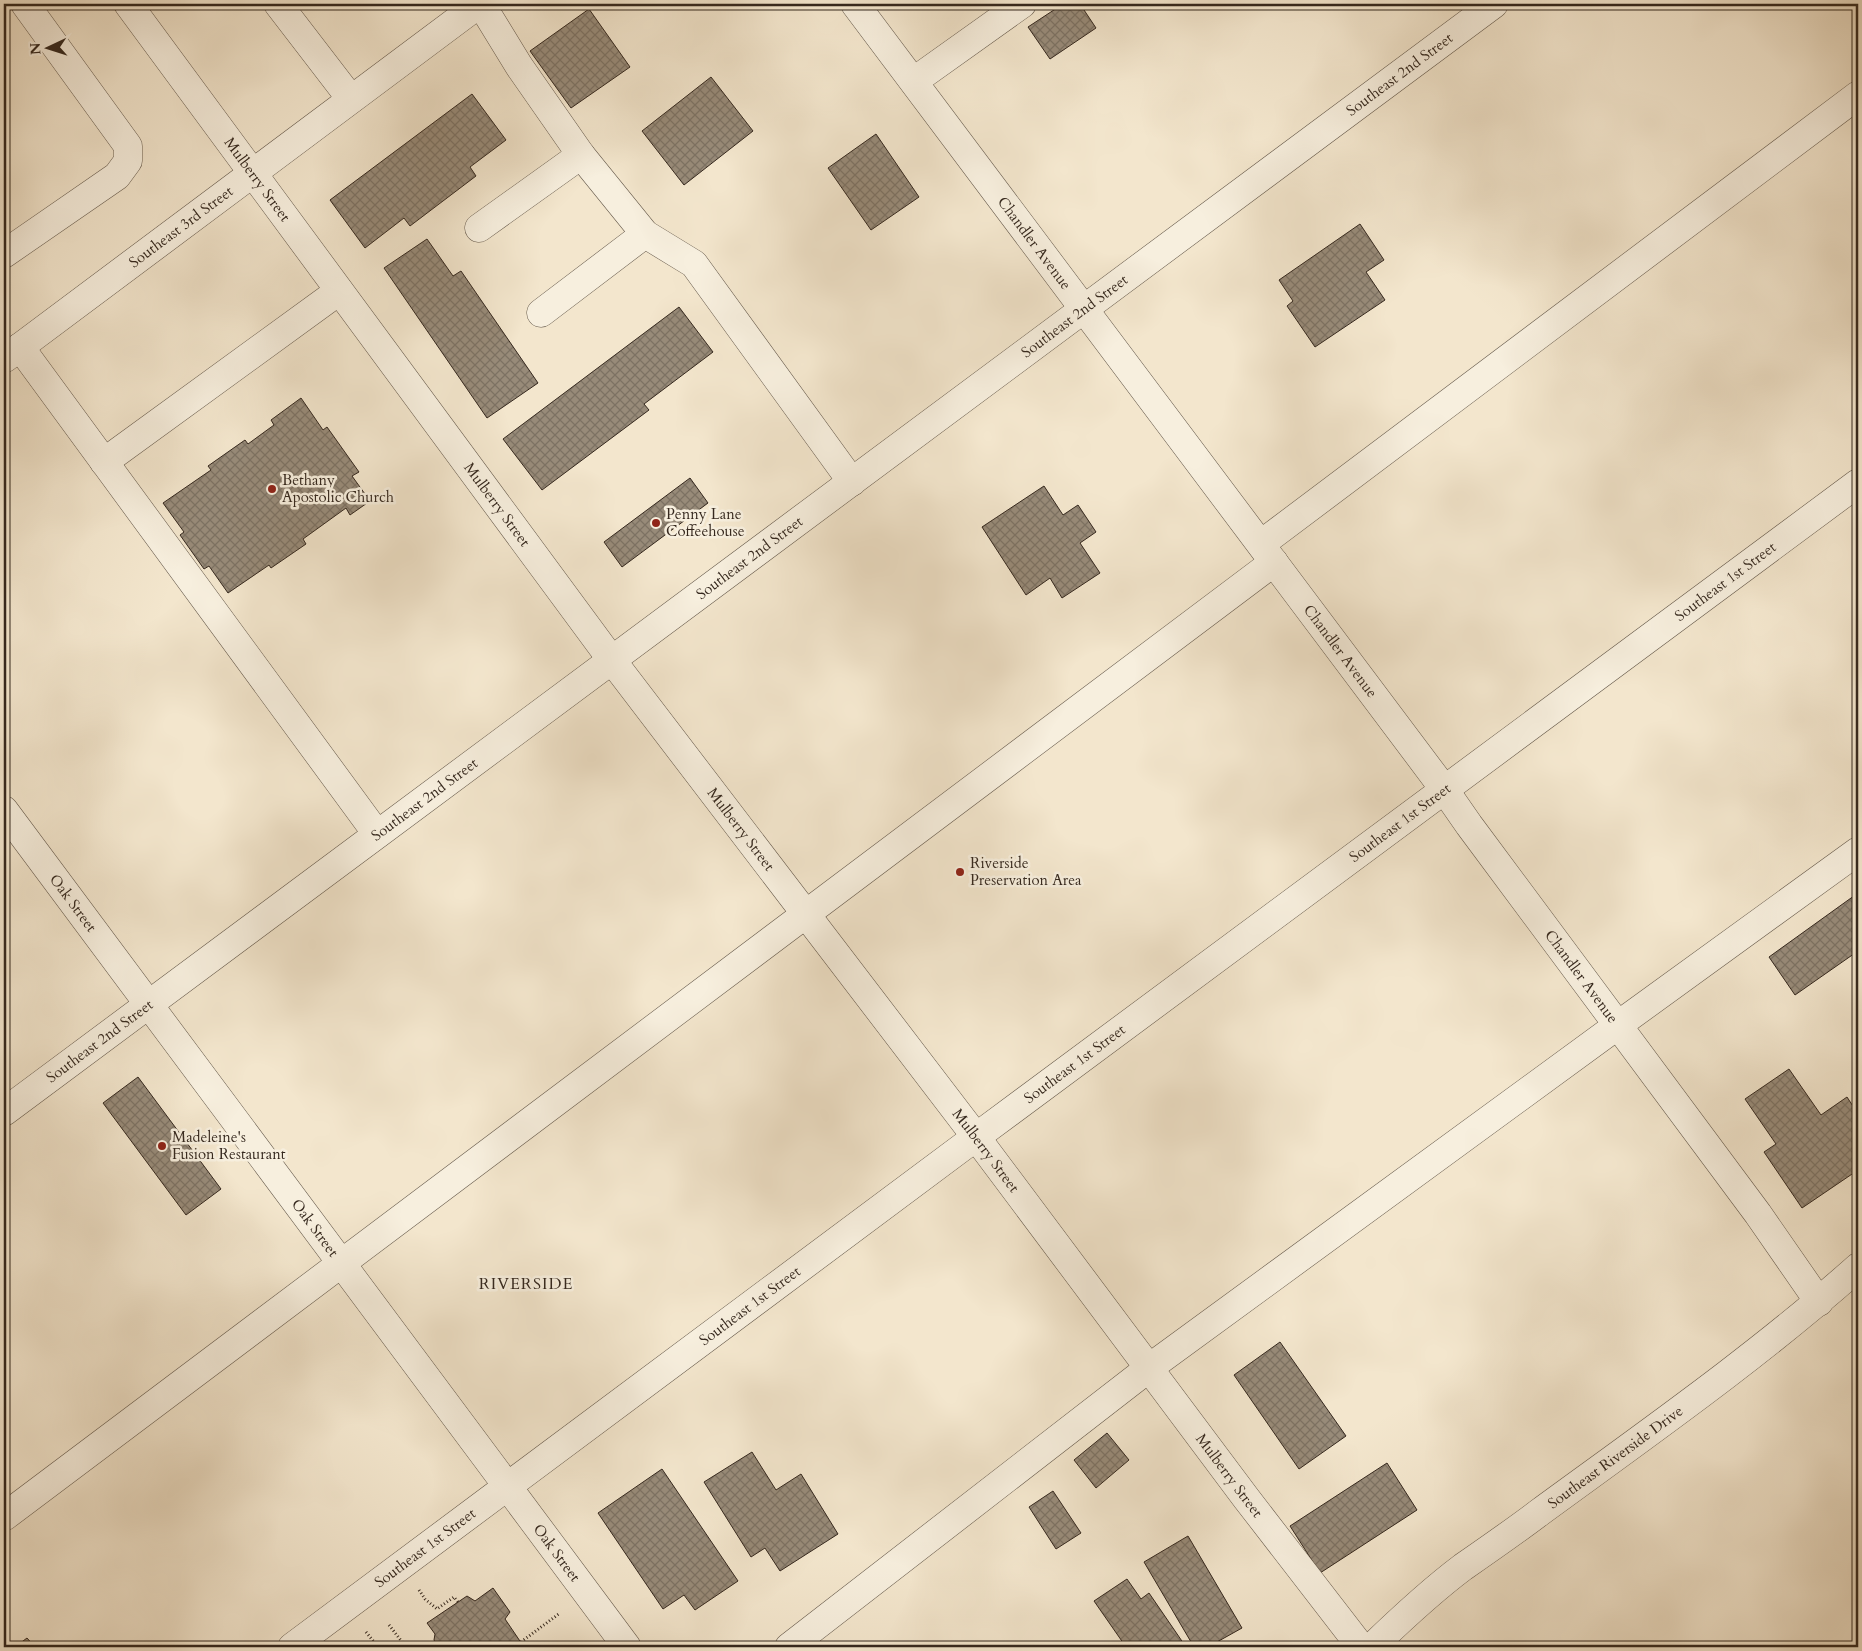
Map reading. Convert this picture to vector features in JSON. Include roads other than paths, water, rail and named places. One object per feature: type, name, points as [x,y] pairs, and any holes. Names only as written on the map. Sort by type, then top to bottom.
[{"type":"street","points":[[4,254],[117,176],[128,161],[128,146],[25,4]]},
{"type":"street","name":"Mulberry Street","points":[[128,4],[611,659],[976,1137],[1361,1647]]},
{"type":"street","points":[[278,4],[351,99]]},
{"type":"street","points":[[480,4],[519,66],[581,155],[645,234],[694,264],[852,482]]},
{"type":"street","name":"Southeast 3rd Street","points":[[12,353],[480,4]]},
{"type":"street","name":"Chandler Avenue","points":[[855,4],[1444,789],[1758,1214],[1819,1302]]},
{"type":"street","points":[[914,81],[1022,4]]},
{"type":"street","name":"Southeast 2nd Street","points":[[4,1112],[1494,4]]},
{"type":"street","points":[[4,1517],[805,913],[1858,95]]},
{"type":"street","points":[[480,228],[581,155]]},
{"type":"street","points":[[541,313],[645,234]]},
{"type":"street","points":[[104,462],[339,291]]},
{"type":"street","points":[[12,353],[104,462],[377,834]]},
{"type":"street","name":"Southeast 1st Street","points":[[292,1647],[1858,483]]},
{"type":"street","name":"Oak Street","points":[[4,810],[627,1647]]},
{"type":"street","points":[[789,1647],[1149,1368],[1858,851]]},
{"type":"street","name":"Southeast Riverside Drive","points":[[1372,1647],[1398,1622],[1462,1568],[1513,1533],[1728,1372],[1819,1302],[1858,1267]]},
{"type":"place","name":"Bethany Apostolic Church","points":[[272,489]]},
{"type":"place","name":"Penny Lane Coffeehouse","points":[[656,523]]},
{"type":"place","name":"Riverside Preservation Area","points":[[960,872]]},
{"type":"place","name":"Madeleine's Fusion Restaurant","points":[[162,1146]]},
{"type":"district","name":"RIVERSIDE","points":[[526,1284]]}]
